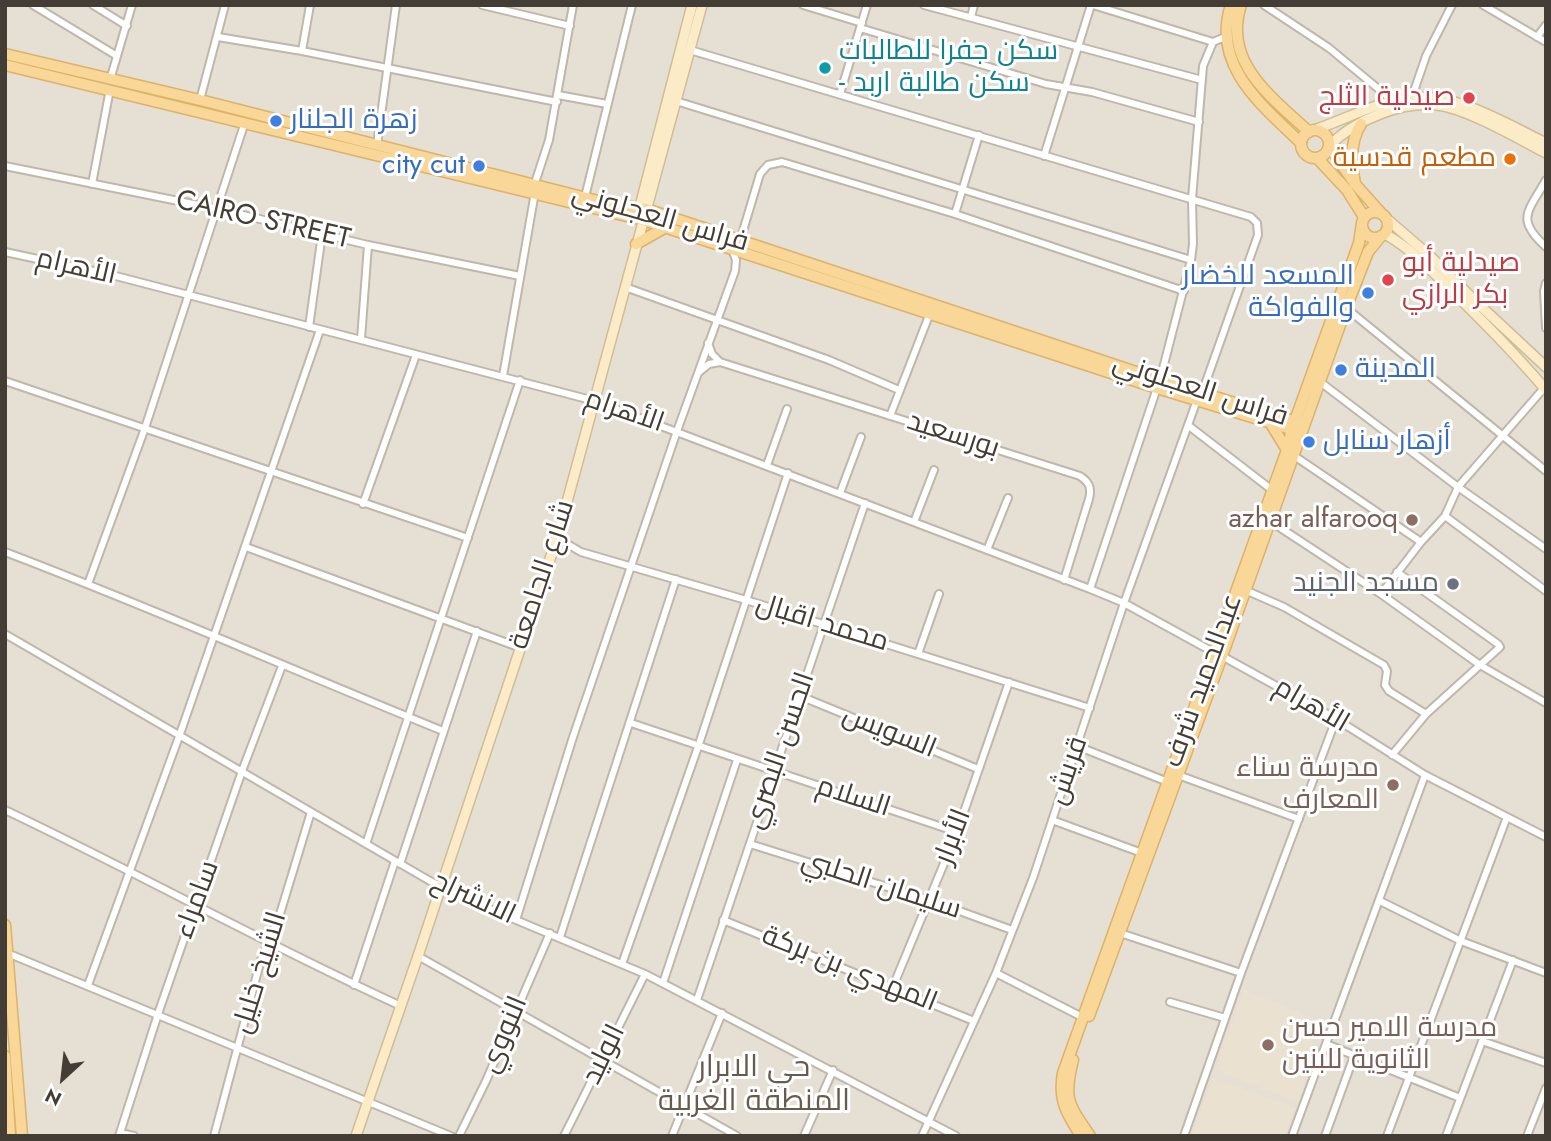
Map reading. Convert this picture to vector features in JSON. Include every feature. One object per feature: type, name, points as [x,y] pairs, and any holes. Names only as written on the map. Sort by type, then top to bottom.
[{"type":"main road","name":"شارع الجامعة","points":[[356,1136],[558,535],[636,244],[641,213],[692,5]]},
{"type":"main road","name":"شارع الجامعة","points":[[641,213],[702,5]]},
{"type":"main road","points":[[1231,5],[1225,37],[1235,70],[1243,83],[1301,143],[1307,155],[1317,158],[1347,190],[1363,220],[1364,231],[1369,236],[1383,235],[1401,244],[1424,263],[1519,358],[1545,389]]},
{"type":"main road","points":[[1241,5],[1236,32],[1237,44],[1254,79],[1296,120],[1311,131],[1325,135],[1329,146],[1355,184],[1384,216],[1407,234],[1546,367],[1540,369],[1536,378]]},
{"type":"main road","name":"فراس العجلوني","points":[[5,54],[245,122],[641,213],[666,227],[736,245],[930,312],[1298,426]]},
{"type":"main road","name":"فراس العجلوني","points":[[5,65],[200,100],[535,188],[585,197],[641,213],[1159,384]]},
{"type":"main road","points":[[1301,143],[1311,131],[1393,100],[1426,96],[1451,100],[1546,143]]},
{"type":"main road","points":[[1317,158],[1326,153],[1329,146],[1361,124],[1379,115],[1425,104],[1457,110],[1546,153]]},
{"type":"main road","points":[[1287,130],[1296,120]]},
{"type":"main road","points":[[1355,184],[1353,152],[1356,131],[1361,124]]},
{"type":"main road","points":[[1363,220],[1370,213],[1384,216]]},
{"type":"main road","points":[[1383,235],[1388,227],[1384,216]]},
{"type":"main road","name":"عبدالحميد شرف","points":[[1298,426],[1301,402],[1359,243],[1363,220]]},
{"type":"main road","points":[[636,244],[666,227]]},
{"type":"main road","name":"عبدالحميد شرف","points":[[1090,1136],[1069,1102],[1068,1079],[1073,1059],[1178,775],[1298,426],[1319,381],[1368,252],[1383,235]]},
{"type":"main road","points":[[1290,453],[1272,418],[1301,402]]},
{"type":"main road","name":"عبدالحميد شرف","points":[[1081,1136],[1063,1107],[1060,1091],[1063,1073],[1168,782],[1244,590],[1272,490],[1290,453]]},
{"type":"main road","points":[[5,925],[22,1136]]},
{"type":"main road","points":[[5,1058],[10,1136]]},
{"type":"street","points":[[33,5],[117,56]]},
{"type":"street","points":[[93,5],[127,26]]},
{"type":"street","points":[[92,184],[110,84],[132,5]]},
{"type":"street","points":[[200,100],[225,5]]},
{"type":"street","points":[[302,51],[310,5]]},
{"type":"street","points":[[377,147],[397,5]]},
{"type":"street","points":[[482,5],[570,26]]},
{"type":"street","points":[[503,376],[535,188],[549,141],[573,5]]},
{"type":"street","points":[[585,197],[632,5]]},
{"type":"street","points":[[803,5],[1046,84],[1067,86],[1199,122]]},
{"type":"street","points":[[840,93],[867,5]]},
{"type":"street","points":[[924,5],[1202,80]]},
{"type":"street","points":[[971,17],[974,5]]},
{"type":"street","points":[[1044,156],[1092,5],[1213,42]]},
{"type":"street","points":[[1264,5],[1329,48],[1393,100]]},
{"type":"street","points":[[1412,97],[1426,56],[1452,5]]},
{"type":"street","points":[[1482,5],[1546,42]]},
{"type":"street","points":[[1538,37],[1546,25]]},
{"type":"street","points":[[218,37],[557,98],[607,104]]},
{"type":"street","points":[[1090,589],[1159,384],[1184,291],[1193,244],[1192,200],[1205,57],[1213,42],[1225,37]]},
{"type":"street","points":[[690,50],[1192,200]]},
{"type":"street","points":[[676,101],[1191,260]]},
{"type":"street","points":[[88,584],[190,296],[245,122]]},
{"type":"street","points":[[955,214],[979,135]]},
{"type":"street","points":[[516,920],[573,737],[696,375],[735,271],[736,245],[760,174],[768,165],[782,162],[955,214],[1184,291]]},
{"type":"street","name":"CAIRO STREET","points":[[5,166],[218,209],[368,246],[520,276]]},
{"type":"street","points":[[1546,180],[1526,220],[1533,236],[1546,247]]},
{"type":"street","name":"قريش","points":[[922,1136],[996,973],[1033,878],[1124,603],[1258,235],[1257,223],[1251,217],[1192,200]]},
{"type":"street","points":[[309,327],[322,234]]},
{"type":"street","points":[[360,339],[368,246]]},
{"type":"street","name":"الأهرام","points":[[5,252],[112,275],[520,380],[595,401],[767,465],[1124,603],[1336,719],[1425,775],[1546,837]]},
{"type":"street","points":[[1546,283],[1546,328]]},
{"type":"street","points":[[625,287],[829,360],[900,390]]},
{"type":"street","points":[[1346,308],[1546,471]]},
{"type":"street","points":[[890,416],[930,312]]},
{"type":"street","points":[[88,985],[180,734],[320,330]]},
{"type":"street","points":[[708,343],[712,354],[720,362]]},
{"type":"street","points":[[363,504],[416,355]]},
{"type":"street","points":[[696,375],[709,364],[720,362]]},
{"type":"street","name":"بورسعيد","points":[[720,362],[1080,476],[1090,487],[1089,499],[1064,580]]},
{"type":"street","points":[[366,844],[520,380]]},
{"type":"street","points":[[5,381],[468,538]]},
{"type":"street","points":[[1319,381],[1458,487],[1546,549]]},
{"type":"street","points":[[1381,594],[1420,542],[1445,516],[1458,487],[1545,389]]},
{"type":"street","points":[[767,465],[787,409]]},
{"type":"street","points":[[1189,426],[1272,490]]},
{"type":"street","points":[[840,493],[861,437]]},
{"type":"street","points":[[1290,453],[1420,542]]},
{"type":"street","points":[[914,522],[934,470]]},
{"type":"street","points":[[622,964],[698,747],[788,473]]},
{"type":"street","points":[[987,550],[1008,498]]},
{"type":"street","name":"الحسن البصري","points":[[697,1000],[865,503]]},
{"type":"street","points":[[1445,516],[1546,592]]},
{"type":"street","points":[[1266,519],[1381,594],[1479,665],[1546,703]]},
{"type":"street","name":"محمد اقبال","points":[[558,535],[575,549],[1090,708]]},
{"type":"street","points":[[246,547],[521,648]]},
{"type":"street","points":[[5,552],[443,730]]},
{"type":"street","points":[[1392,755],[1426,714],[1497,651],[1498,644],[1397,572]]},
{"type":"street","points":[[560,937],[676,579]]},
{"type":"street","points":[[1244,590],[1284,607],[1384,664],[1387,671],[1385,685],[1389,691],[1426,714]]},
{"type":"street","points":[[918,654],[939,594]]},
{"type":"street","points":[[354,985],[477,631]]},
{"type":"street","name":"الانشراح","points":[[5,634],[440,886],[645,974],[956,1136]]},
{"type":"street","name":"سامراء","points":[[120,1134],[158,1014],[242,771],[282,666]]},
{"type":"street","name":"الأبرار","points":[[892,989],[957,832],[1009,682]]},
{"type":"street","name":"السويس","points":[[800,696],[978,769]]},
{"type":"street","points":[[1184,1136],[1241,972],[1336,719]]},
{"type":"street","name":"السلام","points":[[631,723],[957,832]]},
{"type":"street","points":[[1077,747],[1168,782]]},
{"type":"street","points":[[663,983],[737,760]]},
{"type":"street","points":[[1178,775],[1299,819]]},
{"type":"street","points":[[1292,1136],[1425,775]]},
{"type":"street","points":[[5,810],[268,943],[401,1006]]},
{"type":"street","name":"الشيخ خليل","points":[[214,1136],[257,973],[280,914],[311,812]]},
{"type":"street","points":[[1387,1136],[1507,817]]},
{"type":"street","points":[[1052,820],[1142,853]]},
{"type":"street","name":"سليمان الحلبي","points":[[750,844],[929,900],[1012,930]]},
{"type":"street","points":[[1380,901],[1461,941],[1546,973]]},
{"type":"street","name":"المهدي بن بركة","points":[[723,920],[974,1021]]},
{"type":"street","name":"النووي","points":[[459,1136],[486,1081],[550,933]]},
{"type":"street","points":[[1120,933],[1241,972]]},
{"type":"street","points":[[6,953],[451,1136]]},
{"type":"street","points":[[418,956],[737,1136]]},
{"type":"street","points":[[1446,1136],[1513,960]]},
{"type":"street","points":[[996,973],[1082,1017]]},
{"type":"street","name":"الوليد","points":[[564,1136],[645,974]]},
{"type":"street","points":[[1170,1002],[1225,1018]]},
{"type":"street","points":[[672,1136],[722,1013]]},
{"type":"street","points":[[1482,1041],[1546,1063]]},
{"type":"street","points":[[1326,1044],[1460,1098]]},
{"type":"street","points":[[1325,1136],[1354,1056]]},
{"type":"street","points":[[804,1136],[833,1070]]},
{"type":"street","points":[[1527,1136],[1546,1088]]},
{"type":"street","points":[[120,1134],[134,1136]]},
{"type":"shaded area","points":[[5,5],[1546,5],[1546,1136],[5,1136]]},
{"type":"shaded area","name":"مدرسة الامير حسن الثانوية للبنين","points":[[1243,989],[1317,1019],[1300,1103],[1215,1070]]},
{"type":"shaded area","name":"مدرسة الامير حسن الثانوية للبنين","points":[[1213,1078],[1295,1108],[1285,1136],[1191,1136]]},
{"type":"place","name":"سكن جفرا للطالبات - سكن طالبة اربد","points":[[825,68]]},
{"type":"place","name":"صيدلية الثلج","points":[[1469,98]]},
{"type":"place","name":"زهرة الجلنار","points":[[276,121]]},
{"type":"place","name":"مطعم قدسية","points":[[1510,159]]},
{"type":"place","name":"city cut","points":[[479,166]]},
{"type":"place","name":"صيدلية أبو بكر الرازي","points":[[1388,280]]},
{"type":"place","name":"المسعد للخضار والفواكة","points":[[1368,293]]},
{"type":"place","name":"المدينة","points":[[1341,370]]},
{"type":"place","name":"أزهار سنابل","points":[[1309,442]]},
{"type":"place","name":"azhar alfarooq","points":[[1412,520]]},
{"type":"place","name":"مسجد الجنيد","points":[[1453,584]]},
{"type":"place","name":"مدرسة سناء المعارف","points":[[1393,785]]},
{"type":"place","name":"مدرسة الامير حسن الثانوية للبنين","points":[[1268,1045]]},
{"type":"district","name":"حي الابرار المنطقة الغربية","points":[[754,1086]]}]
